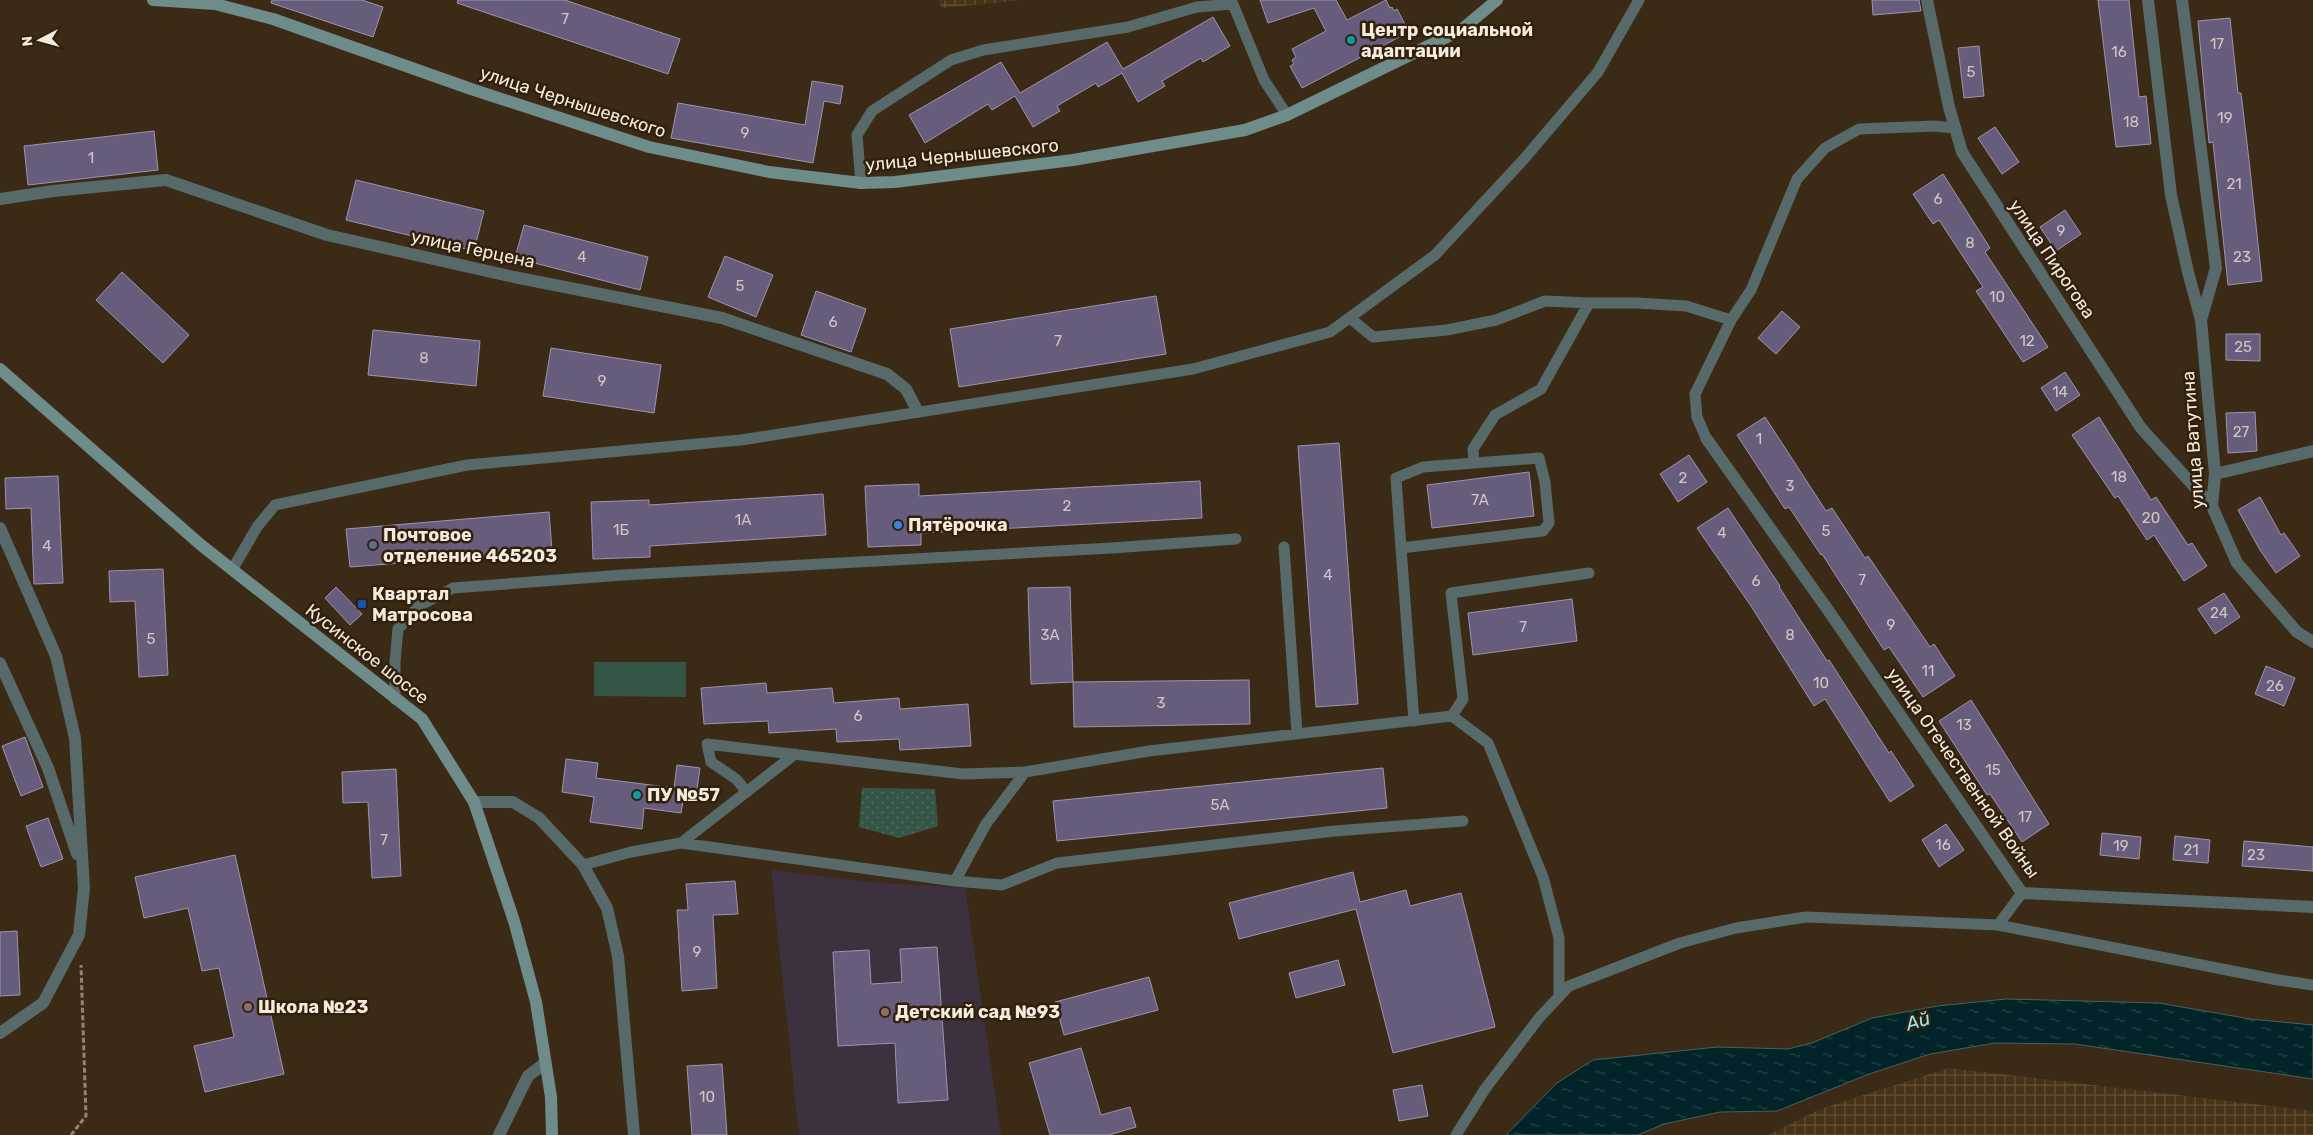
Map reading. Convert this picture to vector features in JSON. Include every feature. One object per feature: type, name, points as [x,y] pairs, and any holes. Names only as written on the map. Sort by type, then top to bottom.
[{"type":"main road","name":"улица Чернышевского","points":[[153,0],[215,4],[273,19],[471,89],[649,147],[770,172],[861,183],[895,182],[1073,160],[1245,130],[1287,115],[1461,30],[1497,0]]},
{"type":"main road","name":"Кусинское шоссе","points":[[0,369],[201,545],[422,720],[474,802],[514,920],[536,1002],[551,1097],[552,1135]]},
{"type":"street","name":"улица Пирогова","points":[[1927,0],[1962,152],[2141,428],[2212,506]]},
{"type":"street","name":"улица Ватутина","points":[[2148,0],[2171,195],[2201,320],[2215,474],[2212,506],[2238,563],[2297,632],[2313,642]]},
{"type":"street","name":"улица Ватутина","points":[[2182,0],[2216,268],[2201,320]]},
{"type":"street","name":"улица Герцена","points":[[0,199],[53,191],[166,180],[326,235],[514,277],[722,318],[887,374],[906,389],[918,412]]},
{"type":"street","name":"улица Отечественной Войны","points":[[1706,438],[1834,618],[2022,893],[2313,907]]},
{"type":"street","points":[[2215,474],[2313,451]]},
{"type":"street","points":[[0,528],[56,656],[74,738],[84,888],[79,935],[43,1003],[0,1033]]},
{"type":"street","points":[[0,663],[48,768],[83,870]]},
{"type":"street","points":[[474,802],[513,802],[539,818],[582,865],[607,908],[618,956],[634,1135]]},
{"type":"street","points":[[499,1135],[528,1076],[545,1063]]},
{"type":"lane","points":[[232,570],[257,527],[275,505],[467,465],[741,440],[1193,369],[1330,332],[1435,255],[1524,159],[1598,72],[1639,0]]},
{"type":"lane","points":[[861,183],[857,135],[872,111],[951,60],[983,50],[1128,27],[1196,7],[1233,4],[1264,80],[1287,115]]},
{"type":"lane","points":[[1706,438],[1697,417],[1695,394],[1731,320],[1751,290],[1797,179],[1824,148],[1860,129],[1934,126],[1955,128]]},
{"type":"lane","points":[[1350,318],[1373,337],[1447,330],[1496,320],[1544,300],[1686,306],[1731,320]]},
{"type":"lane","points":[[1474,463],[1473,449],[1495,414],[1541,389],[1589,303]]},
{"type":"lane","points":[[1401,548],[1543,531],[1548,523],[1545,482],[1539,458],[1423,468],[1396,478],[1401,548],[1414,721]]},
{"type":"lane","points":[[395,699],[395,662],[398,629],[419,606],[453,588],[623,575],[1112,548],[1236,539]]},
{"type":"lane","points":[[1284,546],[1297,733]]},
{"type":"lane","points":[[1452,716],[1463,699],[1451,593],[1589,573]]},
{"type":"lane","points":[[747,792],[736,779],[711,762],[707,744],[963,774],[1024,772],[1149,751],[1452,716],[1488,744],[1543,877],[1559,938],[1558,997]]},
{"type":"lane","points":[[682,843],[795,754]]},
{"type":"lane","points":[[955,881],[986,824],[1024,772]]},
{"type":"lane","points":[[582,865],[631,852],[682,843],[955,881],[1002,885],[1057,863],[1335,831],[1463,821]]},
{"type":"lane","points":[[1998,925],[2022,893]]},
{"type":"lane","points":[[1456,1135],[1486,1090],[1539,1018],[1569,986],[1680,943],[1736,928],[1806,917],[1998,925],[2278,980],[2313,984]]},
{"type":"path","points":[[71,1135],[86,1116],[81,963]]},
{"type":"shaded area","points":[[939,0],[1023,0],[941,8]]},
{"type":"shaded area","name":"Детский сад №93","points":[[771,870],[869,882],[965,888],[1001,1135],[799,1135]]},
{"type":"shaded area","points":[[1949,1068],[2313,1111],[2313,1135],[1768,1135],[1820,1109]]},
{"type":"green space","points":[[594,662],[686,662],[686,697],[594,696]]},
{"type":"green space","points":[[862,788],[935,789],[938,826],[899,838],[859,827]]},
{"type":"water","name":"Ай","points":[[2006,999],[2159,1003],[2250,1019],[2313,1025],[2313,1079],[2075,1044],[1995,1043],[1930,1054],[1869,1074],[1777,1111],[1720,1112],[1664,1124],[1638,1135],[1506,1135],[1557,1083],[1593,1060],[1717,1047],[1788,1049],[1812,1043],[1872,1018],[1938,1006]]},
{"type":"building","points":[[272,0],[362,0],[383,7],[373,37],[271,3]]},
{"type":"building","points":[[458,0],[565,0],[680,39],[668,74],[457,3]]},
{"type":"building","name":"Центр социальной адаптации","points":[[1260,0],[1336,0],[1347,20],[1386,0],[1390,8],[1392,7],[1394,11],[1397,9],[1409,32],[1302,88],[1290,66],[1294,64],[1292,60],[1296,57],[1292,49],[1326,31],[1314,8],[1268,23]]},
{"type":"building","points":[[1872,0],[1919,0],[1921,11],[1873,15]]},
{"type":"building","points":[[2098,0],[2129,0],[2139,97],[2146,96],[2151,144],[2116,147]]},
{"type":"building","points":[[1213,17],[1230,46],[1203,62],[1201,58],[1162,81],[1165,86],[1138,102],[1122,73],[1098,87],[1096,83],[1057,106],[1060,111],[1033,127],[1015,96],[992,110],[988,104],[925,143],[909,115],[1001,62],[1020,93],[1107,42],[1123,69]]},
{"type":"building","points":[[2230,18],[2238,93],[2241,93],[2262,281],[2228,285],[2213,142],[2209,143],[2198,21]]},
{"type":"building","points":[[1979,46],[1984,96],[1964,98],[1958,48]]},
{"type":"building","points":[[812,81],[843,86],[840,104],[824,101],[813,163],[671,138],[678,103],[805,125]]},
{"type":"building","points":[[1995,127],[2019,162],[2002,174],[1978,138]]},
{"type":"building","points":[[154,131],[158,170],[28,185],[24,146]]},
{"type":"building","points":[[1943,174],[1990,248],[1985,252],[2048,347],[2023,362],[1976,291],[1983,287],[1939,220],[1933,224],[1913,194]]},
{"type":"building","points":[[356,180],[484,211],[474,251],[346,220]]},
{"type":"building","points":[[2065,210],[2081,234],[2056,251],[2040,227]]},
{"type":"building","points":[[524,225],[648,257],[640,290],[515,258]]},
{"type":"building","points":[[725,256],[773,275],[756,317],[708,297]]},
{"type":"building","points":[[122,272],[189,335],[163,363],[96,300]]},
{"type":"building","points":[[816,291],[866,309],[851,352],[801,335]]},
{"type":"building","points":[[1156,296],[1166,354],[959,387],[950,329]]},
{"type":"building","points":[[1782,311],[1800,327],[1776,354],[1758,338]]},
{"type":"building","points":[[373,330],[480,341],[476,386],[368,375]]},
{"type":"building","points":[[2226,334],[2260,334],[2260,361],[2226,360]]},
{"type":"building","points":[[551,348],[661,365],[654,413],[543,396]]},
{"type":"building","points":[[2065,372],[2080,395],[2056,411],[2041,388]]},
{"type":"building","points":[[2255,412],[2257,451],[2228,453],[2226,413]]},
{"type":"building","points":[[1765,417],[1826,511],[1832,508],[1865,558],[1868,556],[1930,647],[1934,644],[1955,676],[1923,697],[1889,647],[1884,650],[1822,554],[1789,507],[1785,509],[1737,435]]},
{"type":"building","points":[[2099,417],[2151,500],[2156,497],[2188,545],[2192,543],[2207,566],[2184,581],[2154,535],[2147,540],[2118,496],[2115,498],[2072,435]]},
{"type":"building","points":[[1339,443],[1358,704],[1316,707],[1298,446]]},
{"type":"building","points":[[1689,455],[1707,482],[1678,502],[1660,474]]},
{"type":"building","points":[[1529,472],[1534,516],[1432,528],[1427,485]]},
{"type":"building","points":[[58,476],[63,583],[34,584],[31,508],[6,509],[5,478]]},
{"type":"building","points":[[1200,481],[1202,518],[921,533],[921,545],[868,547],[865,486],[919,484],[919,496]]},
{"type":"building","points":[[823,494],[826,535],[650,546],[650,557],[593,559],[591,502],[649,500],[649,505]]},
{"type":"building","points":[[2260,497],[2281,535],[2284,533],[2300,556],[2276,573],[2260,550],[2238,510]]},
{"type":"building","points":[[1728,508],[1827,661],[1829,660],[1889,753],[1891,751],[1914,786],[1890,802],[1825,699],[1814,706],[1751,606],[1697,528]]},
{"type":"building","points":[[549,512],[552,551],[350,567],[346,529]]},
{"type":"building","points":[[163,569],[168,675],[139,677],[135,601],[110,602],[109,571]]},
{"type":"building","points":[[336,587],[362,614],[350,625],[325,598]]},
{"type":"building","points":[[1070,587],[1073,682],[1031,684],[1028,588]]},
{"type":"building","points":[[2224,593],[2240,617],[2215,634],[2198,609]]},
{"type":"building","points":[[1572,599],[1577,641],[1473,655],[1468,613]]},
{"type":"building","points":[[2266,666],[2295,678],[2284,706],[2255,694]]},
{"type":"building","points":[[1249,680],[1250,724],[1074,727],[1073,682]]},
{"type":"building","points":[[766,683],[767,693],[832,688],[834,703],[899,698],[900,709],[968,704],[971,746],[900,750],[899,739],[837,742],[836,729],[769,733],[768,721],[704,724],[701,688]]},
{"type":"building","points":[[1971,700],[2049,824],[2022,842],[1990,794],[1987,795],[1939,721]]},
{"type":"building","points":[[25,737],[43,787],[21,796],[2,746]]},
{"type":"building","name":"ПУ №57","points":[[566,759],[598,763],[596,778],[674,788],[677,765],[700,768],[695,803],[683,801],[681,813],[644,808],[642,829],[590,822],[594,797],[562,792]]},
{"type":"building","points":[[1383,768],[1387,808],[1057,841],[1053,801]]},
{"type":"building","points":[[396,769],[401,876],[372,878],[368,802],[343,803],[342,772]]},
{"type":"building","points":[[48,818],[63,859],[41,867],[26,826]]},
{"type":"building","points":[[1946,824],[1964,850],[1939,867],[1922,840]]},
{"type":"building","points":[[2102,833],[2141,837],[2139,859],[2100,855]]},
{"type":"building","points":[[2175,836],[2210,840],[2208,863],[2173,860]]},
{"type":"building","points":[[2244,841],[2313,847],[2313,871],[2242,866]]},
{"type":"building","name":"Школа №23","points":[[235,855],[284,1074],[205,1092],[194,1046],[234,1037],[219,968],[202,971],[188,908],[144,918],[135,877]]},
{"type":"building","points":[[1353,872],[1360,902],[1406,890],[1410,906],[1461,893],[1495,1027],[1393,1053],[1356,909],[1239,939],[1229,903]]},
{"type":"building","points":[[735,881],[738,914],[713,915],[717,988],[682,991],[677,910],[688,910],[686,884]]},
{"type":"building","points":[[17,931],[20,995],[0,996],[0,932]]},
{"type":"building","points":[[937,947],[948,1100],[898,1103],[895,1043],[838,1046],[833,952],[869,950],[871,984],[902,982],[900,949]]},
{"type":"building","points":[[1338,960],[1345,985],[1296,998],[1289,973]]},
{"type":"building","points":[[1149,977],[1158,1010],[1064,1035],[1055,1002]]},
{"type":"building","points":[[1081,1048],[1101,1115],[1130,1107],[1136,1127],[1109,1135],[1050,1135],[1029,1063]]},
{"type":"building","points":[[722,1064],[727,1135],[692,1135],[687,1066]]},
{"type":"building","points":[[1422,1085],[1428,1116],[1399,1121],[1393,1090]]},
{"type":"place","name":"Центр социальной адаптации","points":[[1351,40]]},
{"type":"place","name":"Пятёрочка","points":[[898,525]]},
{"type":"place","name":"Почтовое отделение 465203","points":[[373,545]]},
{"type":"place","name":"Квартал Матросова","points":[[362,604]]},
{"type":"place","name":"ПУ №57","points":[[637,795]]},
{"type":"place","name":"Школа №23","points":[[248,1007]]},
{"type":"place","name":"Детский сад №93","points":[[885,1012]]}]
